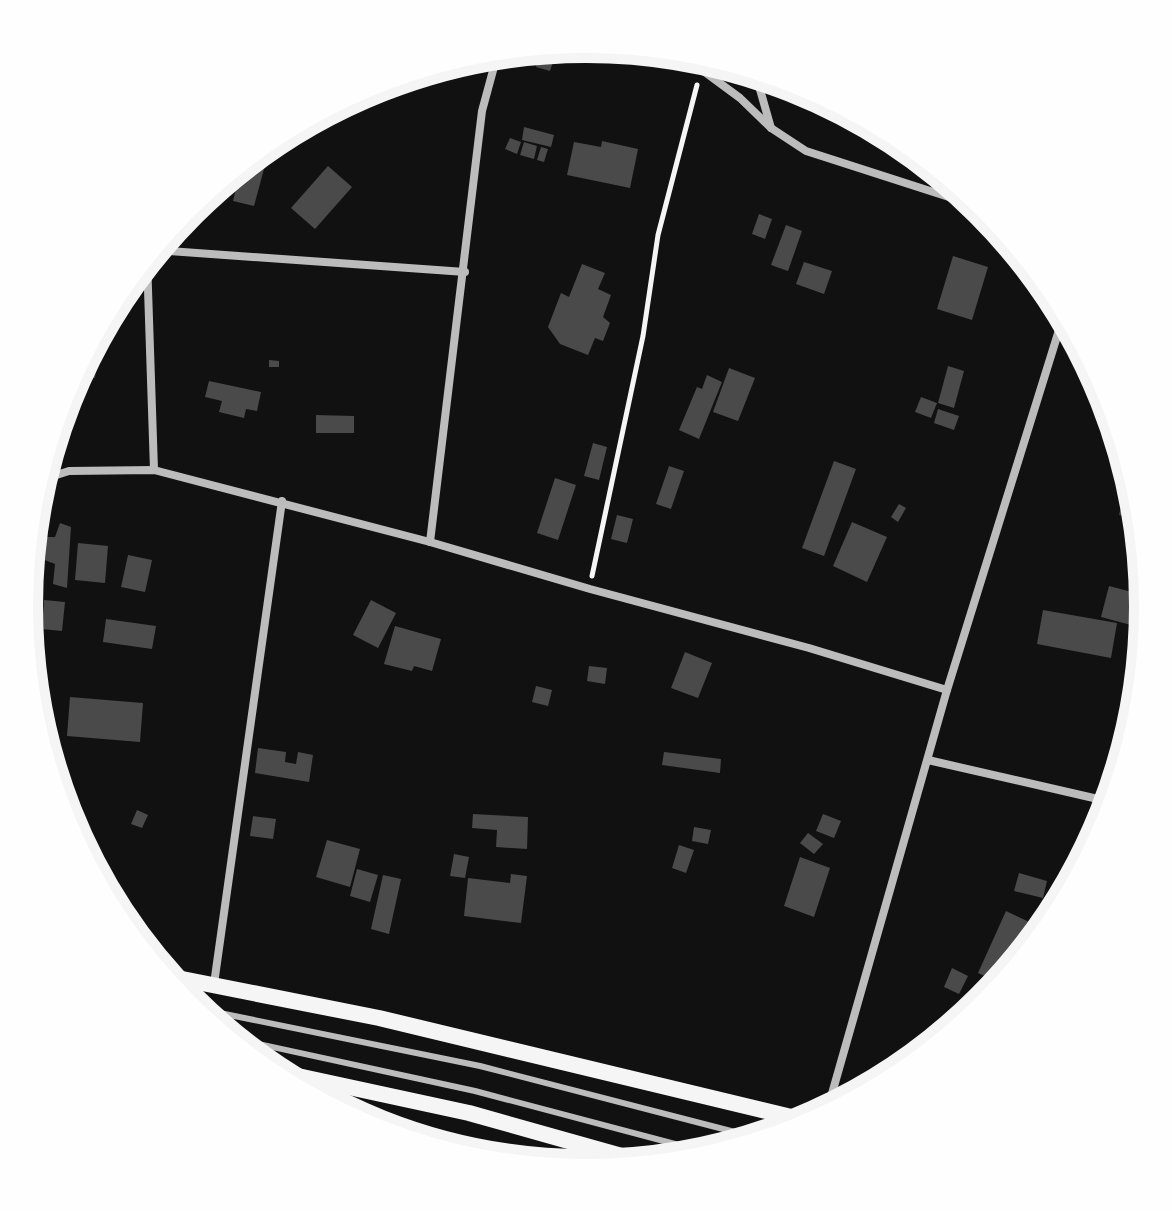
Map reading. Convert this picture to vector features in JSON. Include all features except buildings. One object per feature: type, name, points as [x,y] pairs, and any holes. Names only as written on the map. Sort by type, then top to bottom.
[{"type":"main road","points":[[186,979],[410,1025],[786,1116]]},
{"type":"main road","points":[[310,1079],[469,1113],[610,1153]]},
{"type":"street","points":[[430,542],[465,272],[482,111],[494,65]]},
{"type":"street","points":[[707,71],[771,128],[806,151],[952,198]]},
{"type":"street","points":[[759,86],[771,128]]},
{"type":"street","points":[[168,251],[465,272]]},
{"type":"street","points":[[148,277],[154,470]]},
{"type":"street","points":[[832,1095],[947,690],[1059,329]]},
{"type":"street","points":[[54,476],[69,471],[154,470],[430,542],[947,690]]},
{"type":"street","points":[[214,984],[282,501]]},
{"type":"street","points":[[928,760],[1098,799]]},
{"type":"lane","points":[[220,1013],[480,1066],[736,1132]]},
{"type":"lane","points":[[257,1044],[475,1091],[680,1145]]},
{"type":"path","points":[[590,589],[643,336],[658,235],[701,70]]}]
